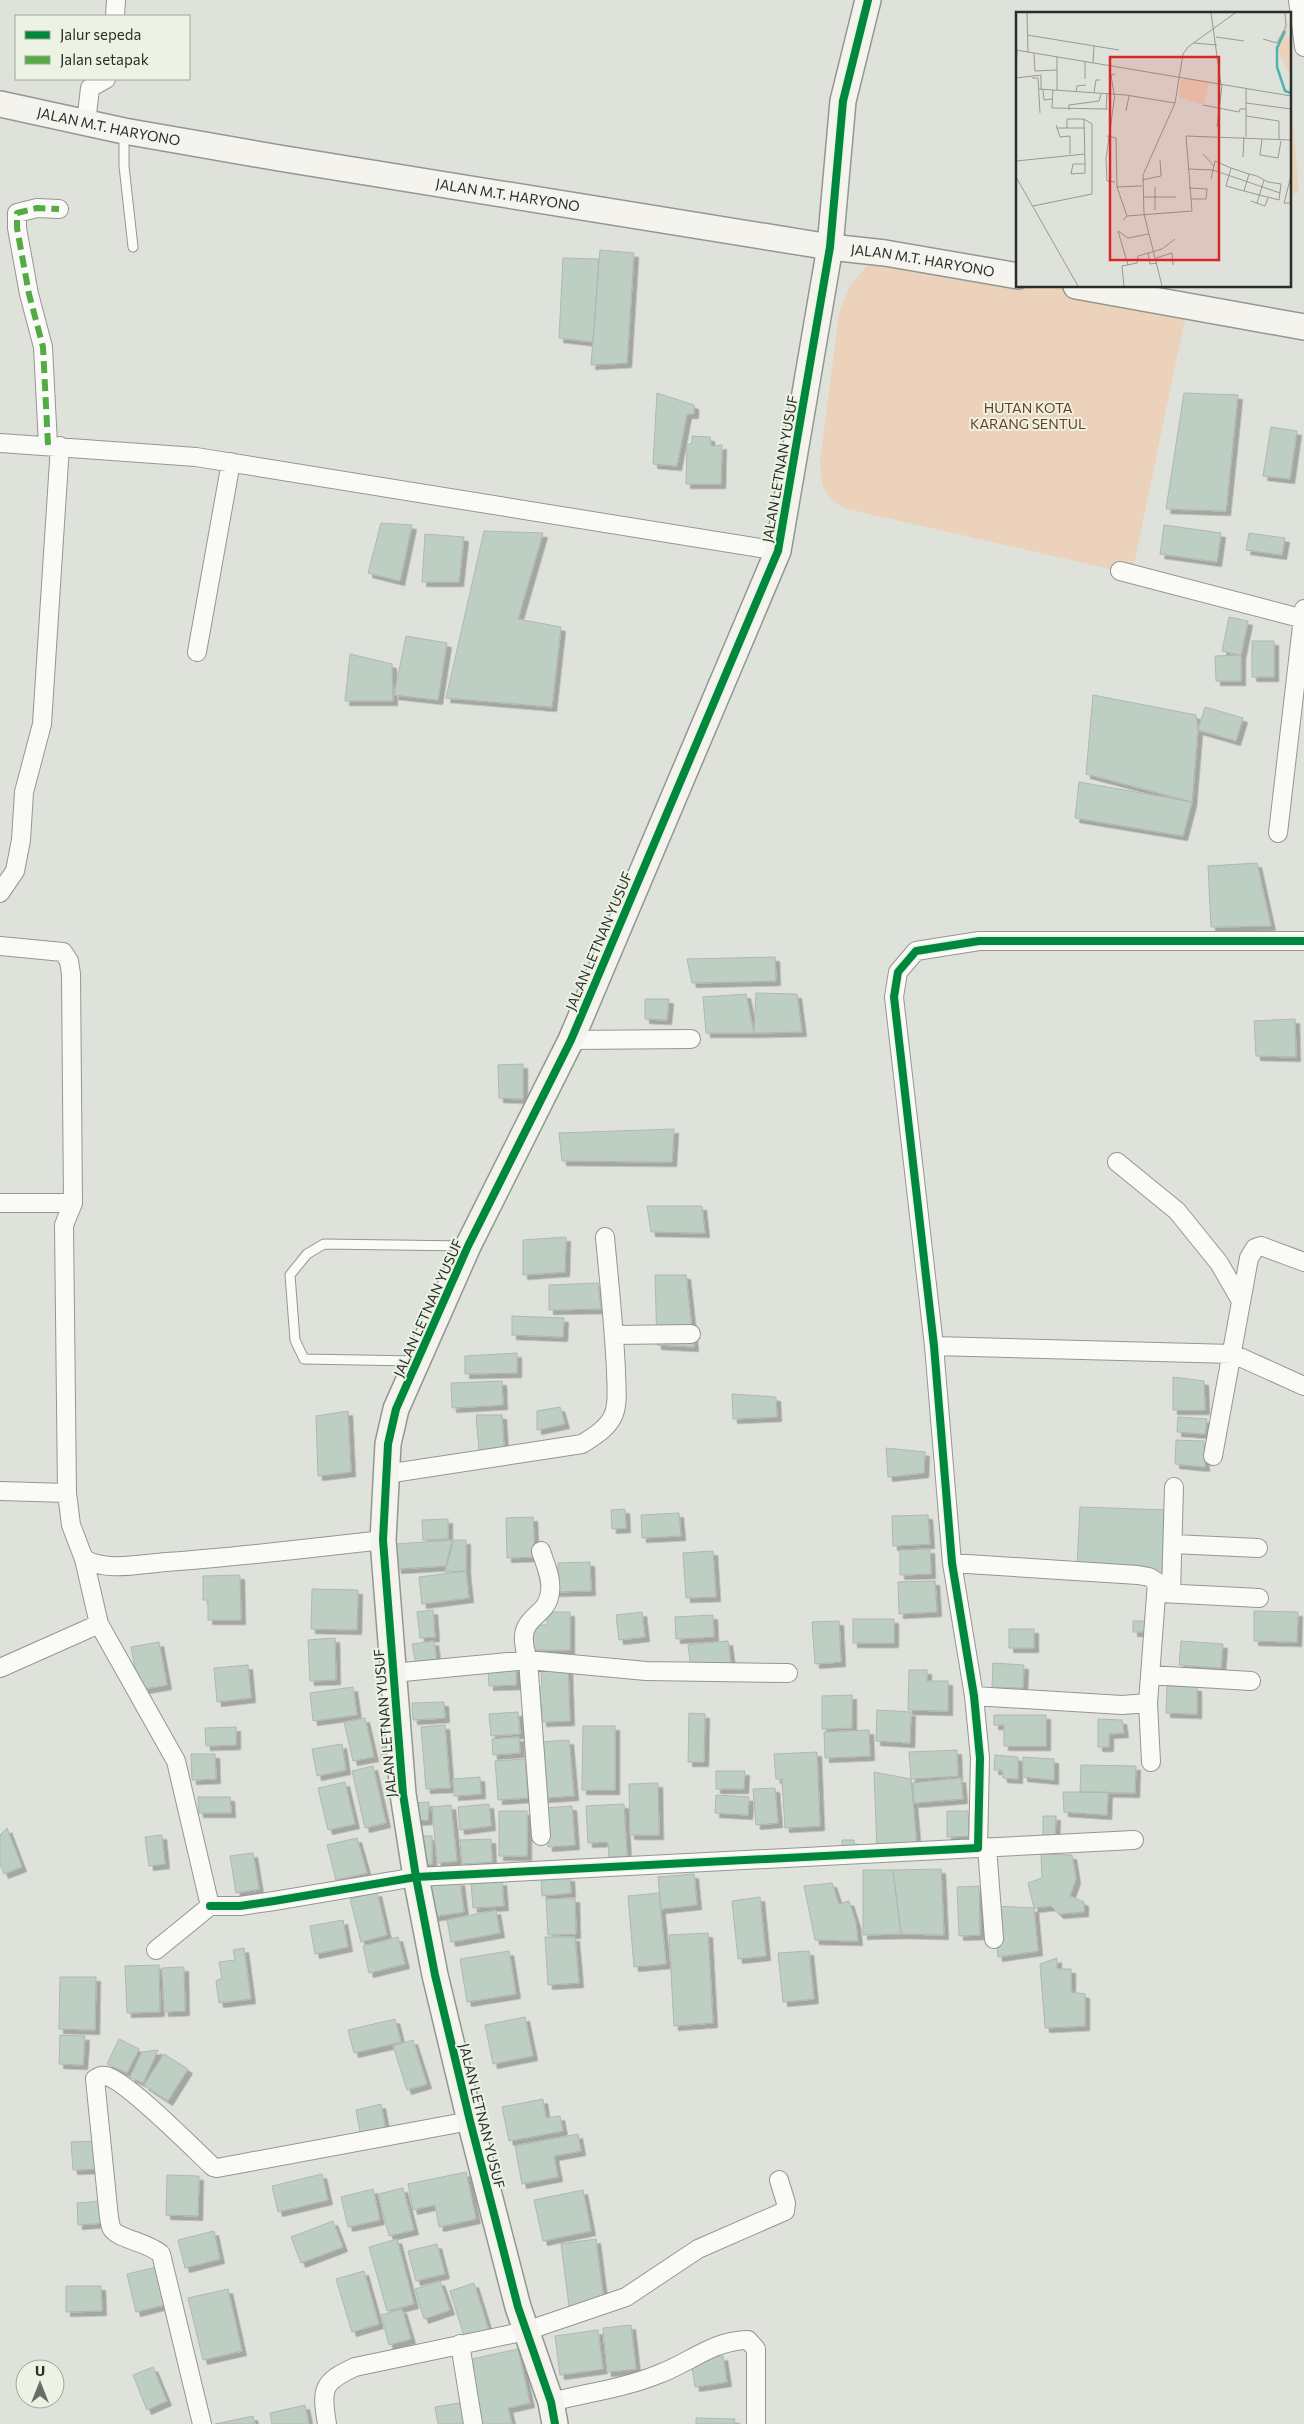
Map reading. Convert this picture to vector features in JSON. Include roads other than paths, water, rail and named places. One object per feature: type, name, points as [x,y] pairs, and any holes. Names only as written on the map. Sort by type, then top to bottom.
[{"type":"street","points":[[115,15],[116,0]]},
{"type":"street","name":"JALAN LETNAN YUSUF","points":[[553,2413],[526,2331],[470,2121],[435,1975],[416,1877],[403,1794],[382,1540],[388,1444],[396,1409],[468,1246],[571,1040],[778,551],[830,248],[843,101],[868,0]]},
{"type":"street","points":[[1298,0],[1304,46]]},
{"type":"street","points":[[86,122],[90,88],[104,80]]},
{"type":"street","name":"JALAN M.T. HARYONO","points":[[0,104],[124,131],[830,248],[885,253],[1016,276]]},
{"type":"street","points":[[0,893],[14,871],[21,840],[24,792],[42,724],[54,445],[43,347],[29,294],[17,228],[18,213],[37,208],[60,209]]},
{"type":"street","points":[[1087,288],[1304,327]]},
{"type":"street","points":[[0,443],[54,445],[196,457],[778,551]]},
{"type":"street","points":[[197,652],[231,462]]},
{"type":"street","points":[[1120,571],[1303,616],[1278,833]]},
{"type":"street","points":[[994,1939],[982,1847],[980,1758],[974,1696],[952,1563],[934,1346],[894,997],[898,972],[916,951],[979,941],[1304,941]]},
{"type":"street","points":[[0,946],[63,952],[69,961],[72,996],[73,1203],[64,1225],[68,1493],[72,1525],[84,1559],[99,1624],[176,1761],[210,1906]]},
{"type":"street","points":[[571,1040],[691,1039]]},
{"type":"street","points":[[1117,1162],[1177,1211],[1219,1263],[1241,1301]]},
{"type":"street","points":[[0,1203],[73,1203]]},
{"type":"street","points":[[386,1474],[582,1444],[597,1435],[614,1414],[616,1390],[614,1335],[605,1237]]},
{"type":"street","points":[[1213,1456],[1249,1258],[1256,1248],[1270,1247],[1304,1262]]},
{"type":"street","points":[[614,1335],[691,1334]]},
{"type":"street","points":[[934,1346],[1233,1354],[1304,1386]]},
{"type":"street","points":[[1151,1762],[1148,1703],[1150,1675],[1173,1544],[1174,1487]]},
{"type":"street","points":[[0,1491],[68,1493]]},
{"type":"street","points":[[84,1559],[102,1566],[119,1566],[212,1559],[382,1540]]},
{"type":"street","points":[[1173,1544],[1258,1548]]},
{"type":"street","points":[[541,1551],[548,1573],[550,1592],[548,1602],[525,1625],[524,1638],[528,1660],[541,1836]]},
{"type":"street","points":[[952,1563],[1138,1575],[1149,1577],[1156,1582],[1164,1593]]},
{"type":"street","points":[[1164,1593],[1259,1598]]},
{"type":"street","points":[[0,1668],[99,1624]]},
{"type":"street","points":[[393,1673],[528,1660],[646,1671],[788,1673]]},
{"type":"street","points":[[1150,1675],[1251,1680]]},
{"type":"street","points":[[974,1696],[1122,1705],[1148,1703]]},
{"type":"street","points":[[156,1950],[210,1906],[240,1906],[416,1877],[1134,1840]]},
{"type":"street","points":[[202,2424],[161,2254],[146,2244],[118,2235],[112,2230],[109,2218],[95,2078],[105,2076],[116,2080],[164,2120],[213,2167],[221,2169],[339,2144],[470,2121]]},
{"type":"street","points":[[328,2424],[324,2399],[335,2378],[355,2367],[526,2331],[626,2297],[698,2248],[785,2212],[786,2203],[779,2180]]},
{"type":"street","points":[[553,2413],[659,2374],[708,2349],[734,2340],[748,2340],[756,2349],[756,2424]]},
{"type":"street","points":[[460,2344],[473,2424]]},
{"type":"lane","points":[[124,131],[124,166],[133,247]]},
{"type":"lane","points":[[418,1361],[304,1360],[295,1340],[290,1274],[307,1254],[324,1244],[468,1246]]},
{"type":"park label","name":"HUTAN KOTA KARANG SENTUL","points":[[1028,416]]}]
